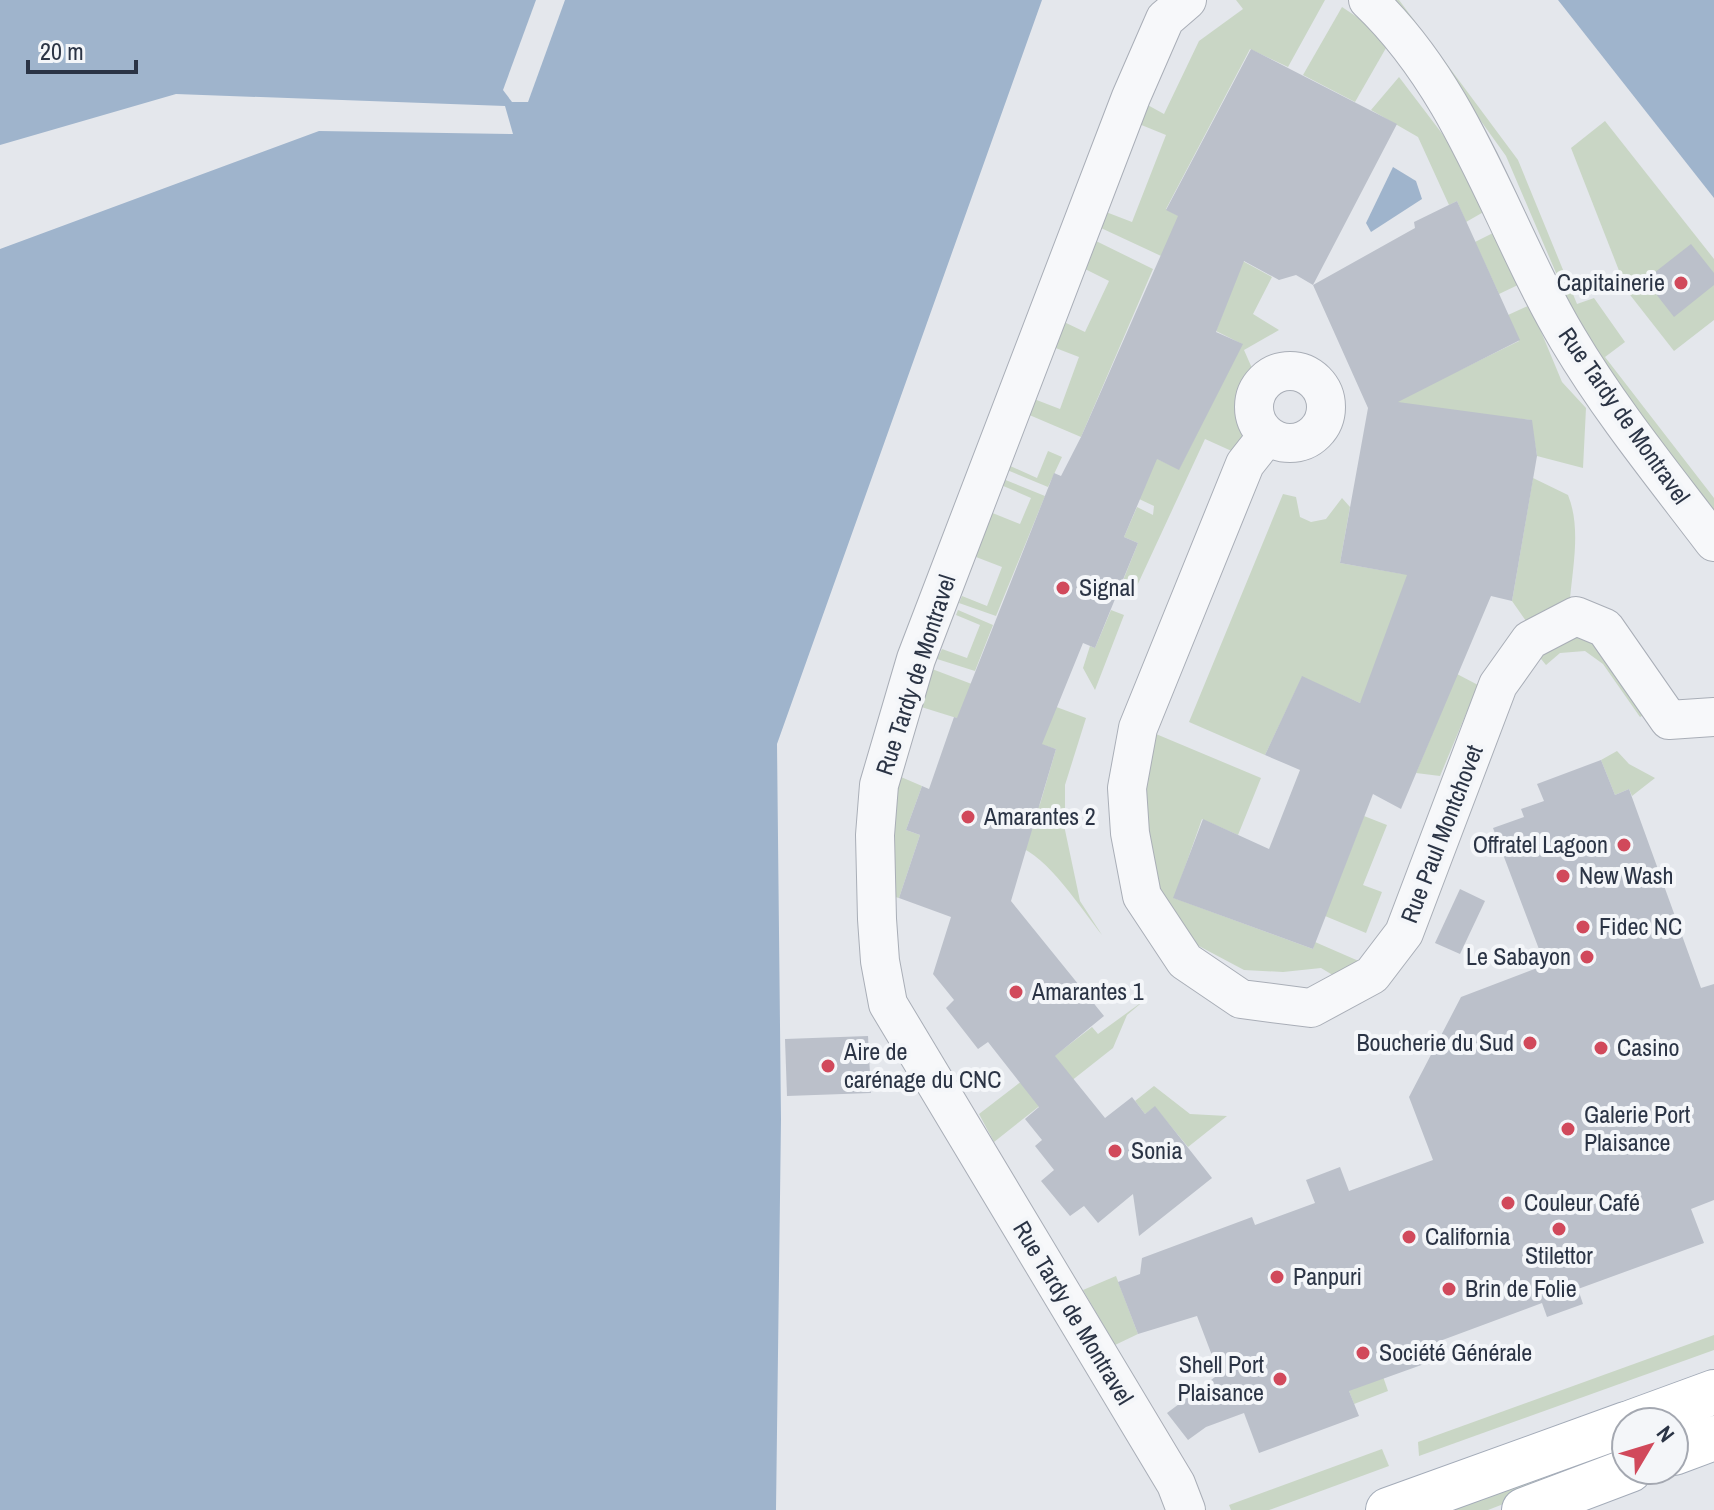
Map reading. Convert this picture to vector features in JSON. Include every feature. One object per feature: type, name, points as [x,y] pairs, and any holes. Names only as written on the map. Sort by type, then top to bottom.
[{"type":"main road","points":[[1676,1406],[1714,1392]]},
{"type":"main road","points":[[1388,1510],[1610,1430]]},
{"type":"main road","points":[[1690,1447],[1714,1438]]},
{"type":"main road","points":[[1524,1510],[1610,1478]]},
{"type":"street","name":"Rue Tardy de Montravel","points":[[1186,1510],[1176,1484],[888,1004],[880,961],[875,835],[879,785],[916,659],[1131,97],[1165,19],[1187,0]]},
{"type":"street","name":"Rue Tardy de Montravel","points":[[1368,0],[1391,22],[1458,117],[1568,340],[1714,542]]},
{"type":"street","name":"Rue Paul Montchovet","points":[[1267,436],[1245,464],[1145,712],[1127,788],[1130,833],[1142,896],[1185,961],[1241,999],[1311,1008],[1372,975],[1404,933],[1498,685],[1530,640],[1576,616],[1605,628],[1669,720],[1714,717]]},
{"type":"street","points":[[1690,1417],[1714,1408]]},
{"type":"street","points":[[1573,1443],[1610,1445]]},
{"type":"green space","points":[[1236,0],[1325,0],[1288,67],[1250,49],[1166,209],[1238,248],[1239,259],[1272,277],[1253,314],[1279,330],[1244,350],[1255,375],[1240,395],[1242,440],[1236,453],[1205,439],[1136,588],[1122,583],[1138,543],[1124,537],[1137,507],[1153,515],[1154,506],[1122,491],[1151,456],[1179,469],[1242,344],[1216,331],[1232,289],[1101,228],[1106,212],[1132,222],[1166,135],[1139,124],[1144,103],[1164,114],[1199,41],[1243,9]]},
{"type":"green space","points":[[1394,0],[1399,0],[1518,160],[1577,304],[1594,298],[1625,342],[1605,357],[1714,498],[1714,510],[1604,369],[1580,329],[1506,156]]},
{"type":"green space","points":[[1342,7],[1366,23],[1386,48],[1355,102],[1303,75]]},
{"type":"green space","points":[[1399,77],[1469,169],[1487,210],[1466,222],[1457,201],[1449,205],[1418,137],[1371,110]]},
{"type":"green space","points":[[1605,121],[1714,259],[1714,320],[1674,351],[1627,291],[1571,148]]},
{"type":"green space","points":[[1497,231],[1520,284],[1499,294],[1475,242]]},
{"type":"green space","points":[[1094,240],[1153,269],[1081,437],[1027,414],[1034,399],[1060,409],[1079,357],[1053,347],[1062,321],[1085,332],[1109,281],[1081,267]]},
{"type":"green space","points":[[1530,305],[1562,382],[1586,408],[1583,468],[1537,456],[1531,420],[1369,402],[1460,370],[1519,341],[1508,315]]},
{"type":"green space","points":[[1048,451],[1062,457],[1048,487],[1007,470],[1008,465],[1037,478]]},
{"type":"green space","points":[[1533,478],[1568,495],[1574,520],[1575,546],[1570,599],[1526,621],[1512,601]]},
{"type":"green space","points":[[1003,479],[1045,496],[996,616],[959,603],[962,596],[987,606],[1002,567],[976,557],[990,512],[1020,524],[1031,498],[1001,485]]},
{"type":"green space","points":[[1283,494],[1296,497],[1300,517],[1311,522],[1326,519],[1342,498],[1350,507],[1340,563],[1403,574],[1441,572],[1360,703],[1302,677],[1265,755],[1189,722]]},
{"type":"green space","points":[[958,610],[993,625],[975,671],[937,659],[942,649],[967,658],[980,625],[956,615]]},
{"type":"green space","points":[[1111,610],[1124,615],[1095,690],[1083,668],[1090,646],[1095,648]]},
{"type":"green space","points":[[1570,633],[1590,637],[1649,712],[1640,717],[1603,664],[1585,651],[1560,653],[1546,665],[1537,654]]},
{"type":"green space","points":[[932,669],[1048,713],[1051,705],[1086,718],[1065,785],[1065,830],[1080,901],[1102,935],[1052,872],[1028,851],[1017,846],[1040,804],[1056,749],[915,705]]},
{"type":"green space","points":[[1457,674],[1478,685],[1440,776],[1416,773]]},
{"type":"green space","points":[[1156,734],[1261,778],[1238,835],[1202,819],[1174,898],[1313,949],[1315,942],[1361,962],[1336,977],[1321,968],[1283,972],[1244,970],[1197,945],[1163,901],[1148,856],[1143,782]]},
{"type":"green space","points":[[1617,751],[1629,764],[1655,778],[1632,796],[1629,789],[1615,795],[1601,760]]},
{"type":"green space","points":[[901,777],[922,786],[906,830],[920,835],[899,898],[884,894],[886,822]]},
{"type":"green space","points":[[1364,816],[1387,825],[1363,885],[1382,892],[1366,933],[1325,916]]},
{"type":"green space","points":[[1146,999],[1127,1015],[1113,1048],[994,1142],[979,1114],[1092,1027],[1098,1034]]},
{"type":"green space","points":[[1154,1086],[1190,1114],[1227,1116],[1188,1147],[1155,1107],[1145,1114],[1135,1101]]},
{"type":"green space","points":[[1116,1276],[1138,1334],[1115,1345],[1083,1290]]},
{"type":"green space","points":[[1714,1335],[1714,1350],[1419,1456],[1418,1442]]},
{"type":"green space","points":[[1379,1365],[1388,1391],[1354,1404],[1344,1378]]},
{"type":"green space","points":[[1382,1449],[1389,1466],[1269,1510],[1231,1510],[1229,1505]]},
{"type":"green space","points":[[1610,1455],[1610,1462],[1488,1510],[1429,1510],[1564,1464]]},
{"type":"water","points":[[0,0],[1042,0],[777,744],[781,1119],[776,1510],[0,1510],[0,249],[319,131],[513,134],[505,106],[176,94],[0,145]]},
{"type":"water","points":[[1558,0],[1714,0],[1714,198]]},
{"type":"water","points":[[1393,167],[1416,181],[1422,199],[1371,232],[1366,223]]},
{"type":"pier","points":[[536,0],[565,0],[528,102],[512,102],[503,90]]},
{"type":"building","points":[[1251,49],[1397,124],[1313,285],[1296,275],[1279,280],[1244,261],[1216,332],[1243,344],[1179,470],[1157,459],[1124,537],[1138,543],[1095,648],[1083,643],[1042,744],[1056,749],[1011,901],[1104,1016],[1055,1056],[1105,1118],[1132,1097],[1145,1114],[1155,1106],[1212,1178],[1139,1236],[1133,1194],[1098,1223],[1084,1206],[1070,1216],[1041,1181],[1054,1170],[1035,1146],[1042,1140],[1025,1119],[1039,1107],[988,1042],[978,1049],[946,1008],[954,1000],[933,974],[951,917],[899,898],[920,835],[906,830],[922,786],[929,789],[954,717],[957,718],[1054,473],[1061,476],[1081,437],[1178,216],[1166,210]]},
{"type":"building","points":[[1457,201],[1520,340],[1398,402],[1532,420],[1537,456],[1512,601],[1491,596],[1401,809],[1373,794],[1313,949],[1173,898],[1203,819],[1269,849],[1300,770],[1265,755],[1302,676],[1360,703],[1407,575],[1340,563],[1368,408],[1313,285],[1415,228],[1414,222]]},
{"type":"building","name":"Capitainerie","points":[[1691,244],[1714,273],[1714,285],[1674,317],[1645,280]]},
{"type":"building","name":"Galerie Port Plaisance","points":[[1601,760],[1615,795],[1629,789],[1701,988],[1714,984],[1714,1200],[1691,1209],[1704,1243],[1578,1289],[1583,1304],[1547,1317],[1542,1303],[1421,1348],[1427,1363],[1349,1391],[1359,1416],[1259,1453],[1244,1413],[1206,1427],[1188,1440],[1167,1413],[1219,1374],[1197,1316],[1138,1334],[1118,1282],[1140,1274],[1142,1258],[1252,1217],[1255,1225],[1315,1203],[1306,1180],[1340,1167],[1349,1191],[1433,1160],[1409,1097],[1461,997],[1545,965],[1493,828],[1524,817],[1521,809],[1544,801],[1537,784]]},
{"type":"building","points":[[1460,889],[1485,901],[1460,954],[1435,943]]},
{"type":"building","name":"Aire de carénage du CNC","points":[[868,1036],[871,1093],[787,1096],[785,1039]]},
{"type":"place","name":"Capitainerie","points":[[1681,283]]},
{"type":"place","name":"Signal","points":[[1063,588]]},
{"type":"place","name":"Amarantes 2","points":[[968,817]]},
{"type":"place","name":"Offratel Lagoon","points":[[1624,845]]},
{"type":"place","name":"New Wash","points":[[1563,876]]},
{"type":"place","name":"Fidec NC","points":[[1583,927]]},
{"type":"place","name":"Le Sabayon","points":[[1587,957]]},
{"type":"place","name":"Amarantes 1","points":[[1016,992]]},
{"type":"place","name":"Boucherie du Sud","points":[[1530,1043]]},
{"type":"place","name":"Casino","points":[[1601,1048]]},
{"type":"place","name":"Aire de carénage du CNC","points":[[828,1066]]},
{"type":"place","name":"Galerie Port Plaisance","points":[[1568,1129]]},
{"type":"place","name":"Sonia","points":[[1115,1151]]},
{"type":"place","name":"Couleur Café","points":[[1508,1203]]},
{"type":"place","name":"Stilettor","points":[[1559,1229]]},
{"type":"place","name":"California","points":[[1409,1237]]},
{"type":"place","name":"Panpuri","points":[[1277,1277]]},
{"type":"place","name":"Brin de Folie","points":[[1449,1289]]},
{"type":"place","name":"Société Générale","points":[[1363,1353]]},
{"type":"place","name":"Shell Port Plaisance","points":[[1280,1379]]}]
